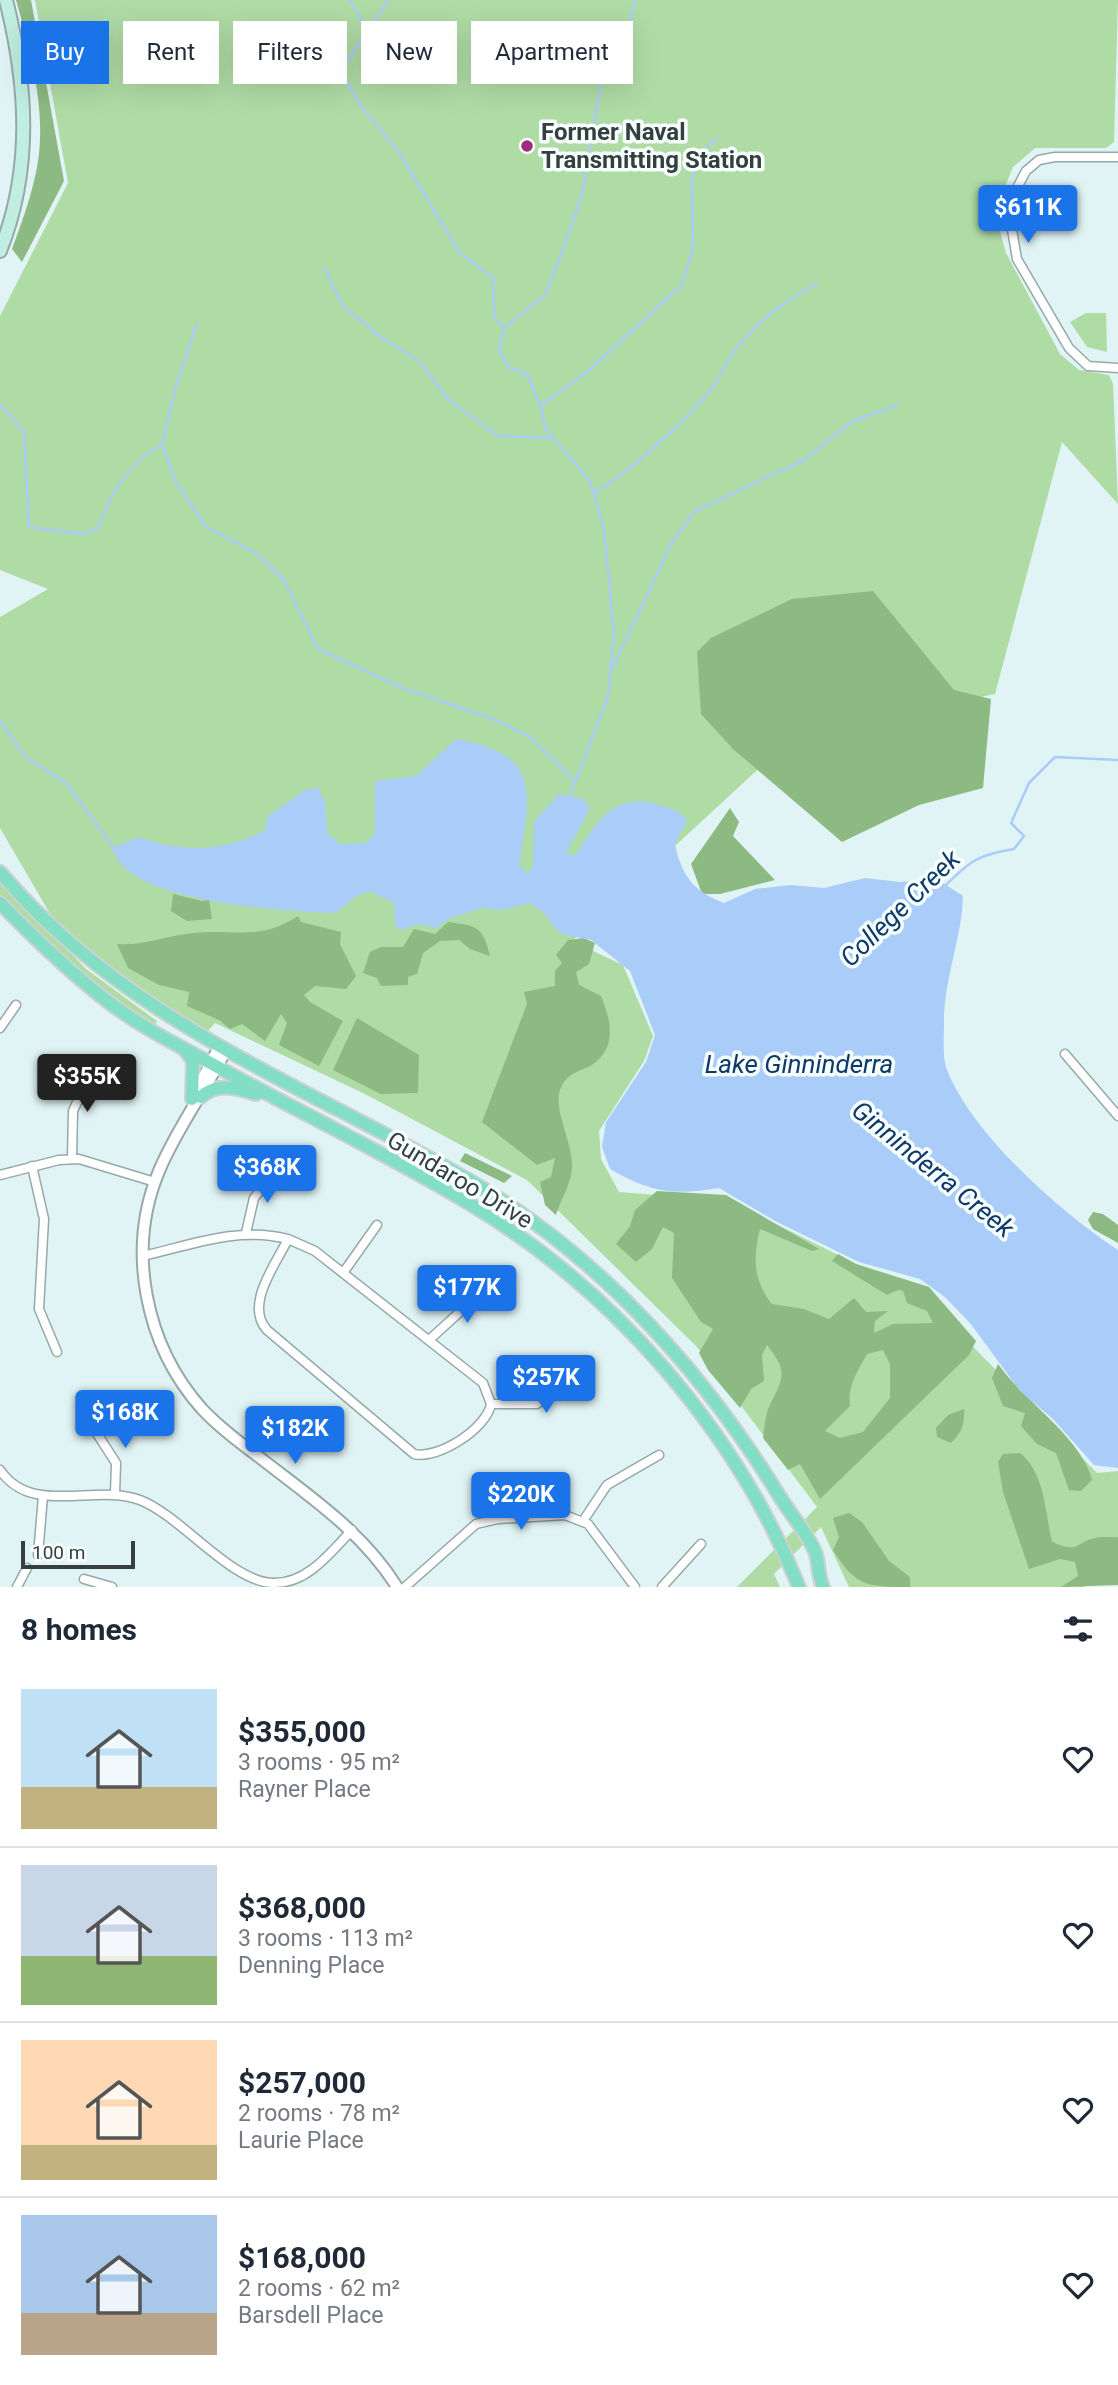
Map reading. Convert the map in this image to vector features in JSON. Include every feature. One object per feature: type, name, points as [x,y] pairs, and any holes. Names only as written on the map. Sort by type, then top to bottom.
[{"type":"main road","points":[[0,251],[18,192],[25,136],[20,54],[6,0]]},
{"type":"main road","name":"Gundaroo Drive","points":[[0,872],[54,930],[91,962],[160,1013],[486,1191],[594,1272],[644,1319],[706,1389],[747,1443],[816,1554],[822,1587]]},
{"type":"main road","name":"Gundaroo Drive","points":[[0,902],[34,938],[112,1005],[276,1100],[473,1205],[538,1250],[620,1321],[682,1389],[758,1502],[799,1587]]},
{"type":"main road","points":[[184,1048],[193,1061],[194,1103]]},
{"type":"main road","points":[[194,1103],[211,1088],[219,1087],[242,1090],[276,1100]]},
{"type":"main road","points":[[816,1554],[831,1587]]},
{"type":"street","points":[[1118,157],[1055,157],[1034,163],[1015,194],[1010,227],[1021,267],[1069,348],[1088,366],[1118,368]]},
{"type":"street","points":[[0,1028],[16,1005]]},
{"type":"street","points":[[223,1048],[155,1182],[146,1219],[143,1256],[147,1297],[158,1335],[168,1359],[184,1385],[210,1417],[352,1530],[378,1559],[397,1587]]},
{"type":"street","points":[[1065,1054],[1118,1116]]},
{"type":"street","points":[[72,1158],[73,1111],[93,1068]]},
{"type":"street","points":[[0,1175],[72,1158],[94,1161],[155,1182]]},
{"type":"street","points":[[32,1166],[44,1219],[39,1309],[57,1352]]},
{"type":"street","points":[[246,1233],[254,1198],[275,1171]]},
{"type":"street","points":[[344,1273],[377,1225]]},
{"type":"street","points":[[143,1256],[246,1233],[288,1239],[315,1251],[483,1383],[491,1404],[481,1424],[436,1453],[423,1456],[406,1449],[262,1323],[259,1301],[288,1239]]},
{"type":"street","points":[[429,1340],[485,1289]]},
{"type":"street","points":[[491,1404],[537,1404],[580,1368]]},
{"type":"street","points":[[88,1418],[116,1463],[115,1494]]},
{"type":"street","points":[[583,1521],[607,1485],[659,1455]]},
{"type":"street","points":[[0,1470],[17,1488],[43,1496],[115,1494],[144,1502],[162,1511],[245,1575],[264,1582],[284,1585],[307,1573],[352,1530]]},
{"type":"street","points":[[38,1555],[43,1496]]},
{"type":"street","points":[[405,1587],[463,1534],[479,1523],[498,1519],[565,1515],[583,1521],[594,1531],[635,1587]]},
{"type":"street","points":[[662,1587],[701,1544]]},
{"type":"street","points":[[17,1587],[27,1568]]},
{"type":"street","points":[[84,1579],[112,1587]]},
{"type":"green space","points":[[16,0],[31,0],[35,21],[22,21]]},
{"type":"green space","points":[[35,0],[1118,0],[1114,142],[1106,148],[1035,148],[1013,167],[999,201],[998,224],[1006,253],[1060,354],[1079,370],[1109,375],[1113,384],[1118,504],[1062,442],[995,694],[795,735],[572,941],[623,965],[653,1036],[644,1061],[599,1131],[601,1159],[619,1192],[730,1201],[926,1299],[1097,1473],[1118,1471],[1118,1571],[1084,1587],[849,1587],[821,1527],[774,1574],[780,1587],[737,1587],[817,1507],[697,1347],[527,1180],[365,1094],[215,1023],[208,1031],[170,1010],[107,966],[53,919],[0,828],[0,617],[48,589],[0,570],[0,316],[68,183],[50,84],[109,84],[109,21],[39,21]]},
{"type":"green space","points":[[36,84],[46,84],[64,181],[22,262],[12,249],[34,181],[39,153],[39,105]]},
{"type":"green space","points":[[1086,313],[1106,313],[1107,352],[1087,347],[1070,322]]},
{"type":"green space","points":[[873,591],[954,690],[991,699],[983,788],[919,805],[842,842],[733,749],[701,714],[697,652],[711,638],[792,599]]},
{"type":"green space","points":[[730,808],[739,822],[733,836],[775,880],[720,894],[702,894],[691,864]]},
{"type":"green space","points":[[0,878],[86,969],[157,1021],[154,1027],[93,982],[36,932],[0,896]]},
{"type":"green space","points":[[173,894],[202,901],[209,900],[212,919],[187,921],[171,911]]},
{"type":"green space","points":[[298,916],[301,922],[341,932],[340,944],[356,976],[346,989],[315,986],[304,995],[310,1002],[343,1021],[319,1066],[279,1045],[287,1023],[281,1014],[265,1041],[242,1024],[230,1029],[219,1020],[187,1006],[189,992],[159,985],[128,968],[117,944],[135,944],[202,932],[256,932],[283,924]]},
{"type":"green space","points":[[448,922],[477,929],[485,939],[490,956],[470,949],[459,940],[440,941],[423,953],[417,974],[408,977],[408,985],[381,986],[377,978],[363,973],[370,952],[381,947],[403,947],[414,929],[435,934]]},
{"type":"green space","points":[[584,938],[595,943],[589,964],[576,972],[579,985],[601,996],[610,1030],[603,1054],[592,1065],[572,1074],[560,1090],[559,1107],[570,1149],[572,1169],[556,1215],[545,1205],[540,1182],[551,1177],[555,1158],[537,1165],[482,1122],[527,1004],[524,992],[555,986],[555,971],[562,963],[556,955],[568,940]]},
{"type":"green space","points":[[357,1018],[419,1055],[418,1093],[381,1094],[333,1070]]},
{"type":"green space","points":[[465,1153],[512,1176],[504,1183],[460,1161]]},
{"type":"green space","points":[[657,1191],[726,1195],[819,1249],[812,1251],[760,1229],[756,1268],[761,1287],[772,1304],[804,1309],[829,1319],[854,1298],[866,1312],[888,1311],[875,1321],[874,1333],[893,1324],[933,1323],[927,1311],[907,1303],[903,1291],[898,1290],[887,1295],[832,1261],[838,1254],[856,1264],[929,1287],[976,1341],[969,1355],[820,1499],[800,1464],[788,1470],[763,1438],[767,1412],[782,1374],[774,1354],[767,1345],[762,1355],[764,1381],[751,1389],[740,1408],[708,1370],[699,1353],[713,1329],[701,1322],[672,1278],[674,1233],[663,1227],[652,1249],[636,1262],[616,1244],[630,1226],[635,1210]],"holes":[[[883,1350],[890,1364],[890,1398],[863,1432],[840,1438],[825,1431],[850,1406],[852,1385],[867,1354]]]},
{"type":"green space","points":[[1093,1212],[1103,1214],[1118,1225],[1118,1243],[1093,1229],[1088,1220]]},
{"type":"green space","points":[[998,1364],[1077,1449],[1092,1480],[1081,1491],[1069,1490],[1056,1453],[1037,1444],[1021,1426],[1025,1413],[1003,1406],[992,1378]]},
{"type":"green space","points":[[964,1409],[962,1428],[951,1443],[937,1437],[936,1428],[948,1415]]},
{"type":"green space","points":[[1020,1453],[1035,1471],[1039,1482],[1052,1542],[1073,1547],[1095,1538],[1118,1537],[1118,1585],[1061,1587],[1078,1576],[1075,1562],[1060,1559],[1029,1569],[1003,1492],[998,1462],[1003,1454]]},
{"type":"green space","points":[[849,1513],[862,1522],[889,1561],[910,1577],[910,1587],[864,1582],[856,1578],[841,1562],[833,1550],[839,1537],[833,1518]]},
{"type":"water","name":"Lake Ginninderra","points":[[456,739],[485,746],[505,755],[518,767],[525,781],[527,798],[519,865],[528,874],[533,865],[534,822],[559,794],[583,799],[590,808],[566,853],[575,856],[599,822],[617,806],[629,802],[643,802],[671,808],[687,820],[675,844],[685,873],[697,888],[724,903],[755,889],[791,885],[824,888],[865,878],[900,882],[937,879],[963,896],[945,1006],[945,1065],[959,1095],[1020,1170],[1070,1215],[1118,1250],[1118,1468],[1094,1465],[1053,1419],[1020,1391],[970,1323],[945,1297],[920,1279],[859,1262],[777,1222],[719,1188],[688,1192],[662,1190],[637,1183],[610,1169],[602,1147],[606,1122],[646,1062],[655,1035],[630,971],[591,940],[565,935],[530,903],[500,910],[482,908],[450,918],[436,928],[420,924],[399,930],[395,923],[394,903],[370,891],[356,896],[336,913],[224,903],[165,889],[141,879],[123,866],[111,848],[139,837],[187,848],[234,843],[265,830],[268,816],[304,791],[318,787],[325,803],[327,833],[340,844],[366,843],[375,834],[375,781],[416,776]]},
{"type":"waterway","points":[[350,0],[367,30],[341,73],[364,110],[399,152],[459,252],[493,278],[494,317],[504,328],[499,350],[508,367],[527,374],[540,405],[546,429],[590,481],[604,529],[614,634],[608,696],[570,796]]},
{"type":"waterway","points":[[374,21],[389,0]]},
{"type":"waterway","points":[[504,328],[545,295],[561,255],[582,195],[601,81],[629,28],[635,0]]},
{"type":"waterway","points":[[541,405],[587,372],[682,285],[693,248],[692,179],[697,157],[717,138]]},
{"type":"waterway","points":[[324,268],[343,306],[382,338],[419,361],[448,399],[498,436],[553,438]]},
{"type":"waterway","points":[[594,494],[643,457],[691,412],[716,382],[735,350],[762,320],[817,283]]},
{"type":"waterway","points":[[197,324],[175,389],[162,445],[176,482],[206,527],[256,553],[284,580],[318,649],[403,688],[493,719],[529,736],[575,781]]},
{"type":"waterway","points":[[0,404],[24,432],[29,527],[83,534],[98,528],[122,480],[140,460],[162,445]]},
{"type":"waterway","points":[[612,669],[672,542],[695,511],[804,460],[853,421],[898,405]]},
{"type":"waterway","name":"Ginninderra Creek","points":[[0,720],[25,757],[66,783],[114,848]]},
{"type":"waterway","name":"College Creek","points":[[944,887],[975,860],[1014,849],[1024,836],[1011,823],[1029,783],[1055,757],[1118,760]]},
{"type":"place","name":"Former Naval Transmitting Station","points":[[527,146]]}]
